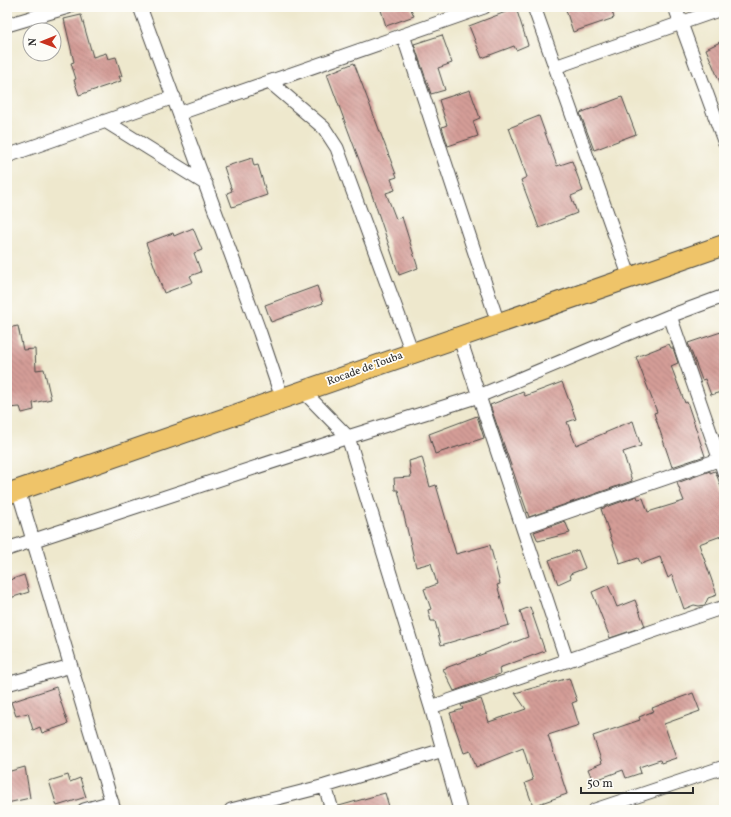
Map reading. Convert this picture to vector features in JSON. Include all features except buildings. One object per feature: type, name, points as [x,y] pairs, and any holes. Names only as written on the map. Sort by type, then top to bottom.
[{"type":"main road","name":"Rocade de Touba","points":[[12,492],[282,398],[304,392],[412,352],[724,245]]},
{"type":"street","points":[[7,25],[68,7]]},
{"type":"street","points":[[140,7],[206,184],[282,398]]},
{"type":"street","points":[[180,113],[484,7]]},
{"type":"street","points":[[534,7],[630,278]]},
{"type":"street","points":[[675,7],[724,141]]},
{"type":"street","points":[[555,67],[724,8]]},
{"type":"street","points":[[402,35],[498,323]]},
{"type":"street","points":[[270,82],[324,128],[337,148],[412,352]]},
{"type":"street","points":[[7,156],[174,97]]},
{"type":"street","points":[[105,121],[206,184]]},
{"type":"street","points":[[7,549],[348,437],[479,396],[670,316],[724,296]]},
{"type":"street","points":[[523,527],[723,463],[670,316]]},
{"type":"street","points":[[459,336],[567,661]]},
{"type":"street","points":[[304,392],[348,437],[431,707],[460,810]]},
{"type":"street","points":[[12,492],[33,540],[113,806],[84,810]]},
{"type":"street","points":[[431,707],[724,607]]},
{"type":"street","points":[[7,684],[71,666]]},
{"type":"street","points":[[231,810],[325,786],[443,750]]},
{"type":"street","points":[[595,810],[613,807],[724,767]]},
{"type":"street","points":[[325,786],[332,810]]}]
